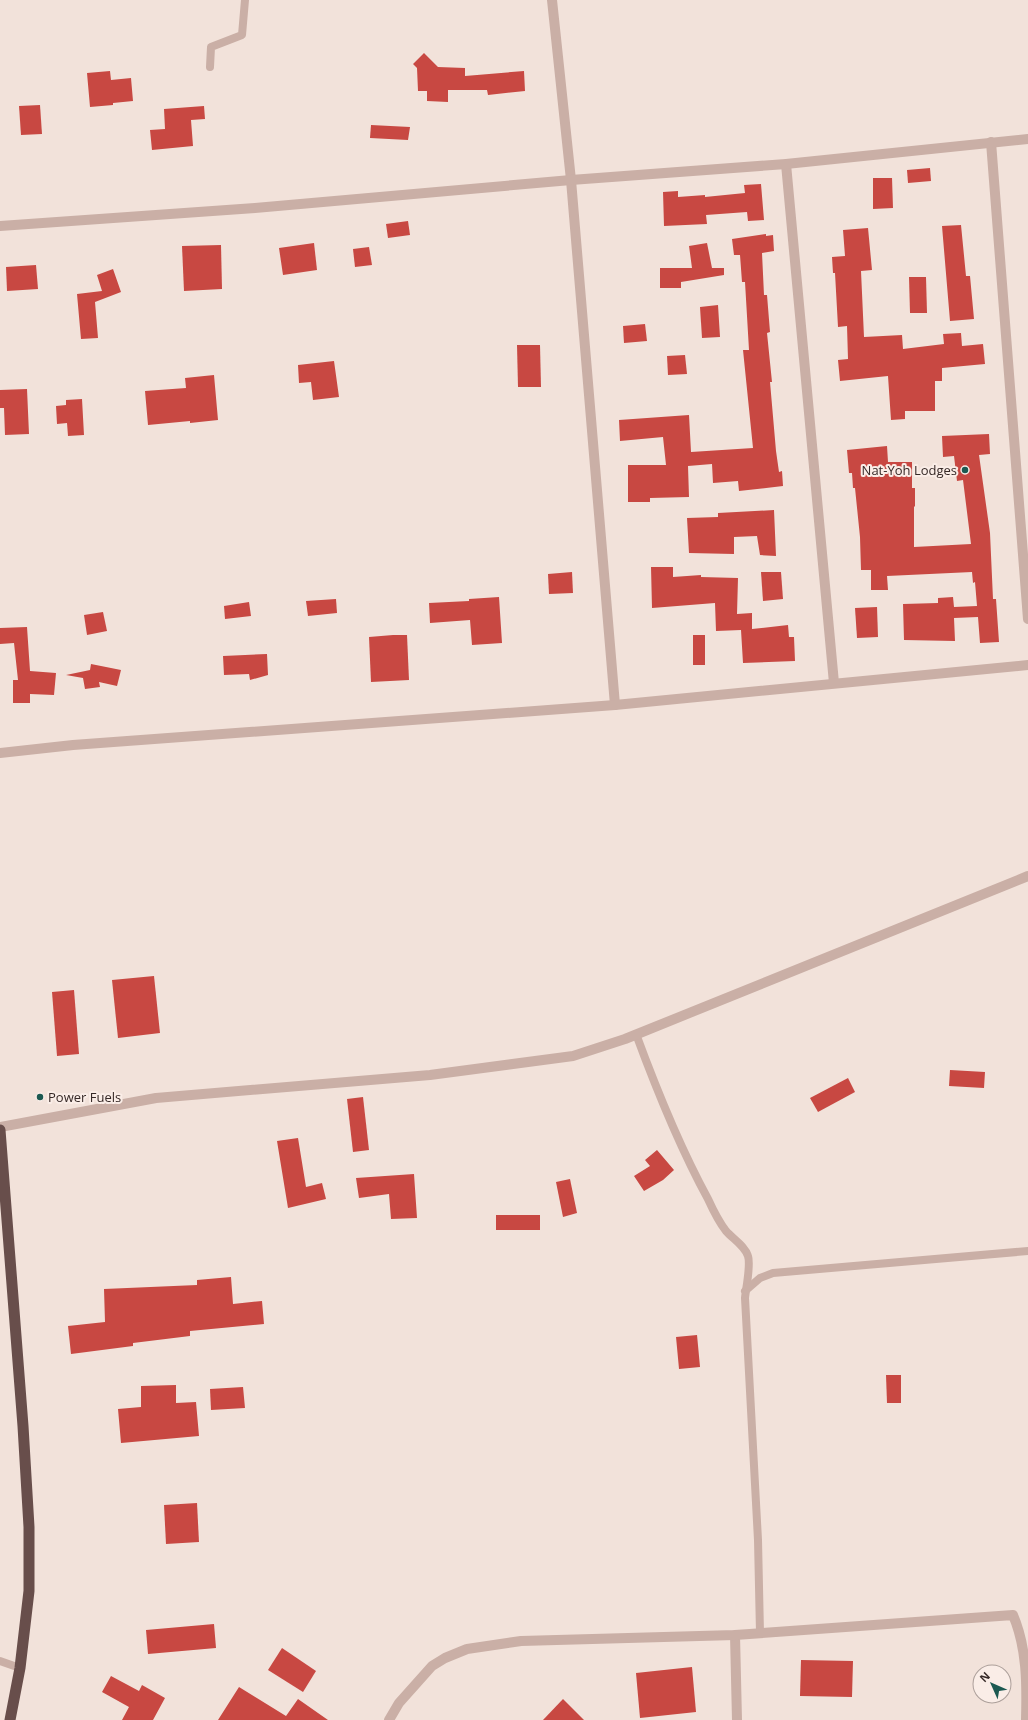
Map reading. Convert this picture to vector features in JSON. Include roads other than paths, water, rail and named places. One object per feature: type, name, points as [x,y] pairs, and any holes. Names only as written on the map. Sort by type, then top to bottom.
[{"type":"highway","points":[[0,1129],[23,1426],[29,1527],[29,1591],[20,1668],[10,1720]]},
{"type":"street","points":[[552,0],[571,180],[615,705]]},
{"type":"street","points":[[0,226],[255,208],[571,180],[786,164],[1028,139]]},
{"type":"street","points":[[991,142],[1028,619]]},
{"type":"street","points":[[786,164],[834,683]]},
{"type":"street","points":[[0,752],[73,745],[615,705],[834,683],[1028,666]]},
{"type":"street","points":[[0,1129],[156,1098],[430,1075],[573,1056],[636,1034],[1028,876]]},
{"type":"street","points":[[389,1720],[404,1698],[432,1666],[445,1658],[467,1649],[521,1641],[735,1635],[1012,1615],[1023,1646],[1027,1692],[1026,1720]]},
{"type":"street","points":[[735,1635],[737,1720]]},
{"type":"lane","points":[[210,67],[211,47],[242,35],[245,0]]},
{"type":"lane","points":[[636,1034],[666,1115],[691,1169],[721,1224],[748,1254],[750,1267],[746,1291],[747,1350],[758,1540],[760,1633]]},
{"type":"lane","points":[[746,1291],[760,1278],[772,1273],[1028,1251]]},
{"type":"lane","points":[[0,1661],[20,1668]]},
{"type":"place","name":"Nat-Yoh Lodges","points":[[965,470]]},
{"type":"place","name":"Power Fuels","points":[[40,1097]]}]
